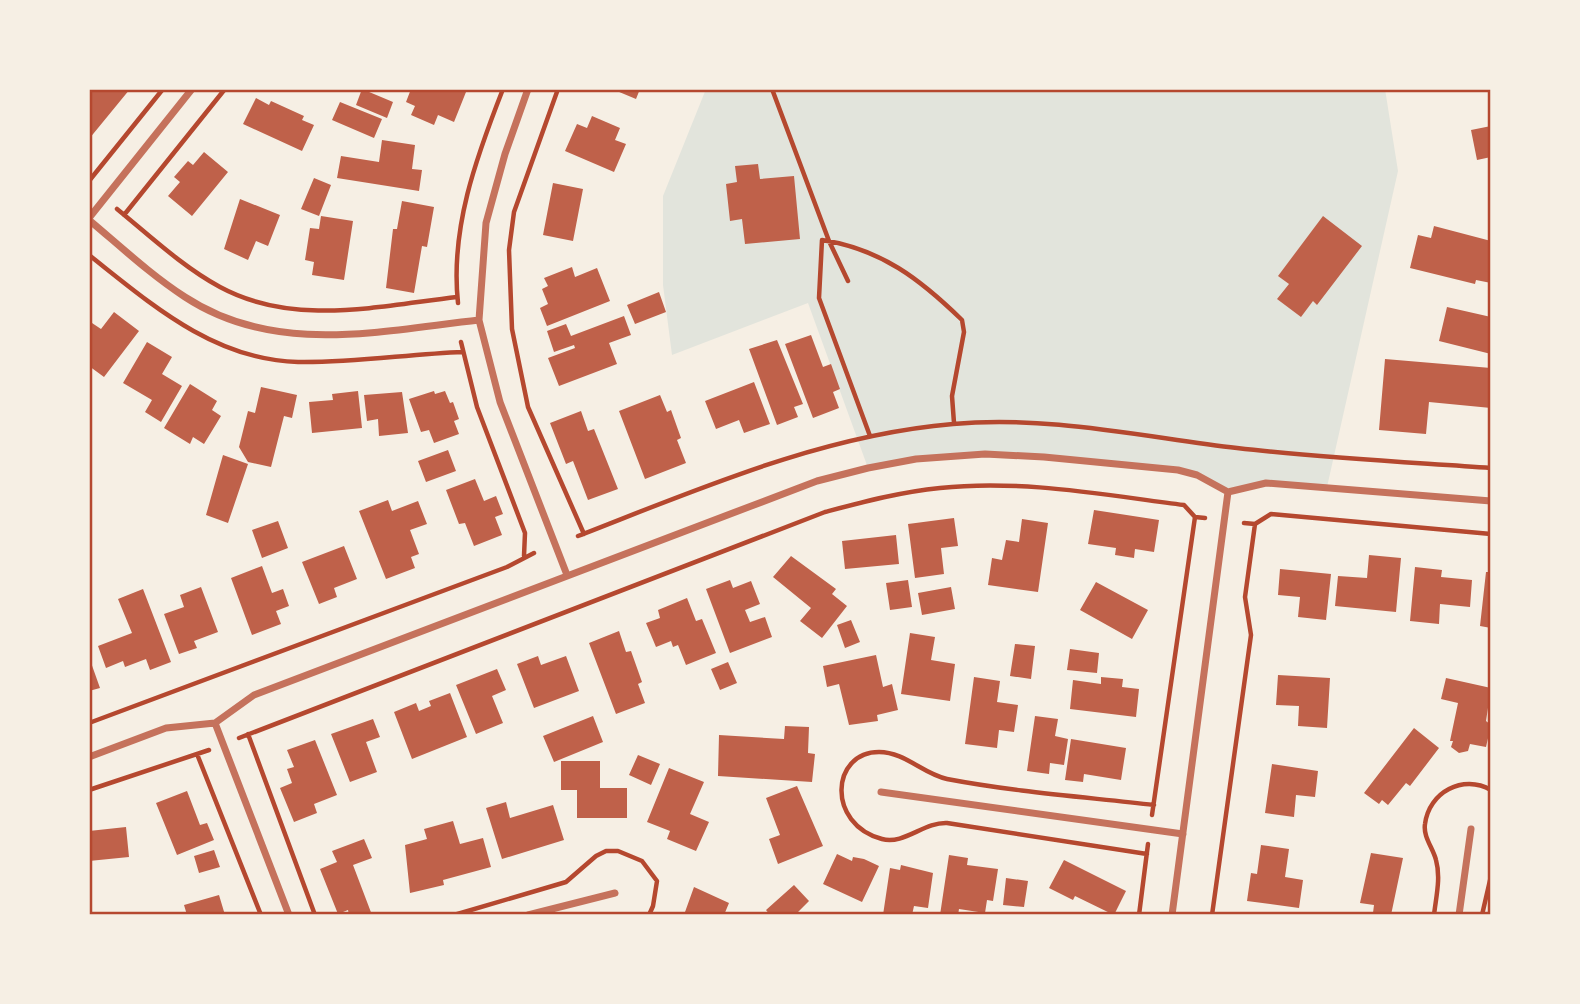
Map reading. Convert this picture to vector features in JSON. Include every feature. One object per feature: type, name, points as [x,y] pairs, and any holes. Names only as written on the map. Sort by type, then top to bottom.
[{"type":"street","points":[[192,89],[89,219],[184,297],[253,329],[324,337],[479,320]]},
{"type":"street","points":[[528,89],[505,154],[486,223],[479,320],[500,402],[567,575]]},
{"type":"street","points":[[89,757],[166,728],[215,723],[254,695],[817,481],[916,459],[985,454],[1084,460],[1187,472],[1228,492],[1266,482],[1491,501]]},
{"type":"street","points":[[1172,915],[1228,492]]},
{"type":"street","points":[[215,723],[289,915]]},
{"type":"street","points":[[881,792],[1183,834]]},
{"type":"street","points":[[1459,915],[1471,829]]},
{"type":"street","points":[[528,915],[615,893]]},
{"type":"path","points":[[89,181],[163,89]]},
{"type":"path","points":[[124,215],[225,89]]},
{"type":"path","points":[[117,209],[219,287],[271,306],[325,312],[458,300],[457,258],[467,193],[503,89]]},
{"type":"path","points":[[558,89],[514,212],[509,250],[512,329],[528,407],[584,534]]},
{"type":"path","points":[[772,89],[829,241],[848,281]]},
{"type":"path","points":[[870,436],[819,298],[822,240],[871,251],[888,260],[962,320],[964,332],[952,396],[954,423]]},
{"type":"path","points":[[461,342],[477,407],[525,533],[524,556]]},
{"type":"path","points":[[239,738],[825,512],[861,502],[941,488],[1014,487],[1184,505],[1195,517],[1205,518]]},
{"type":"path","points":[[1244,523],[1255,524],[1271,514],[1491,534]]},
{"type":"path","points":[[1152,815],[1195,517]]},
{"type":"path","points":[[1212,915],[1251,635],[1245,597],[1255,524]]},
{"type":"path","points":[[89,723],[506,567],[534,553]]},
{"type":"path","points":[[248,734],[315,915]]},
{"type":"path","points":[[89,790],[209,750]]},
{"type":"path","points":[[197,754],[261,915]]},
{"type":"path","points":[[1433,915],[1438,881],[1437,862],[1425,830],[1428,811],[1442,793],[1456,785],[1472,783],[1491,790]]},
{"type":"path","points":[[1139,915],[1148,844]]},
{"type":"path","points":[[454,915],[566,882],[596,856],[618,851],[642,861],[657,881],[649,915]]},
{"type":"path","points":[[1482,915],[1491,876]]},
{"type":"shaded area","points":[[706,89],[1385,89],[1398,171],[1327,487],[1266,483],[1228,492],[1197,475],[1097,462],[952,456],[868,468],[808,303],[672,355],[663,285],[663,196]]},
{"type":"building","points":[[89,89],[130,89],[89,139]]},
{"type":"building","points":[[362,89],[393,102],[387,118],[356,105]]},
{"type":"building","points":[[411,89],[459,89],[466,92],[454,122],[438,115],[434,125],[411,115],[415,106],[406,102]]},
{"type":"building","points":[[612,89],[640,89],[636,99]]},
{"type":"building","points":[[256,98],[269,105],[271,101],[304,116],[302,120],[314,125],[302,151],[243,124]]},
{"type":"building","points":[[340,102],[382,119],[374,138],[332,120]]},
{"type":"building","points":[[592,116],[620,128],[615,140],[626,144],[614,172],[565,151],[577,124],[587,128]]},
{"type":"building","points":[[1491,126],[1491,157],[1477,160],[1471,130]]},
{"type":"building","points":[[382,140],[415,145],[412,169],[422,170],[419,191],[337,178],[341,156],[379,162]]},
{"type":"building","points":[[204,152],[228,172],[192,216],[168,196],[180,182],[174,177],[188,161],[193,165]]},
{"type":"building","points":[[758,164],[760,179],[794,176],[800,239],[745,244],[742,219],[730,221],[726,184],[737,182],[735,166]]},
{"type":"building","points":[[314,178],[331,185],[319,216],[301,209]]},
{"type":"building","points":[[553,183],[583,189],[573,241],[543,235]]},
{"type":"building","points":[[240,199],[280,215],[268,246],[256,241],[248,260],[224,249]]},
{"type":"building","points":[[402,201],[434,207],[427,247],[422,246],[414,293],[386,288],[393,229],[397,229]]},
{"type":"building","points":[[321,216],[353,221],[344,280],[312,275],[314,262],[305,260],[310,228],[319,229]]},
{"type":"building","points":[[1323,216],[1362,246],[1317,305],[1313,301],[1301,317],[1277,299],[1289,284],[1278,276]]},
{"type":"building","points":[[1434,226],[1491,241],[1491,283],[1476,280],[1475,284],[1410,268],[1418,235],[1431,238]]},
{"type":"building","points":[[572,267],[575,277],[597,268],[610,301],[547,326],[540,308],[548,304],[542,289],[548,286],[544,278]]},
{"type":"building","points":[[659,292],[666,312],[635,324],[627,305]]},
{"type":"building","points":[[1447,307],[1491,317],[1491,354],[1439,341]]},
{"type":"building","points":[[114,312],[139,331],[104,377],[89,366],[89,321],[101,329]]},
{"type":"building","points":[[624,316],[631,335],[609,343],[617,364],[559,386],[548,358],[575,348],[574,345],[554,352],[547,331],[566,324],[571,336]]},
{"type":"building","points":[[811,335],[823,367],[831,364],[840,389],[833,392],[839,408],[813,418],[785,344]]},
{"type":"building","points":[[777,340],[803,404],[794,407],[798,417],[777,425],[749,349]]},
{"type":"building","points":[[147,342],[172,357],[162,374],[182,386],[161,422],[145,412],[152,400],[123,383]]},
{"type":"building","points":[[1385,359],[1491,368],[1491,408],[1429,402],[1426,434],[1379,430]]},
{"type":"building","points":[[754,382],[770,424],[744,433],[739,420],[716,429],[705,401]]},
{"type":"building","points":[[190,384],[217,401],[212,410],[221,416],[204,444],[193,437],[190,444],[164,428]]},
{"type":"building","points":[[261,387],[297,395],[292,418],[284,416],[271,467],[248,462],[239,447],[248,411],[255,413]]},
{"type":"building","points":[[358,391],[362,428],[312,433],[309,402],[333,400],[332,394]]},
{"type":"building","points":[[434,391],[435,394],[445,391],[450,403],[453,402],[459,419],[454,421],[459,434],[434,443],[429,430],[421,432],[409,399]]},
{"type":"building","points":[[402,392],[408,433],[379,436],[378,419],[367,421],[364,395]]},
{"type":"building","points":[[660,395],[667,412],[671,410],[681,438],[677,440],[686,463],[645,479],[619,411]]},
{"type":"building","points":[[581,411],[588,431],[594,429],[618,489],[588,500],[573,461],[566,464],[550,423]]},
{"type":"building","points":[[448,450],[456,471],[426,482],[418,461]]},
{"type":"building","points":[[223,455],[248,464],[228,523],[206,515]]},
{"type":"building","points":[[475,479],[484,501],[496,496],[503,514],[495,517],[502,535],[474,546],[465,523],[459,524],[446,490]]},
{"type":"building","points":[[388,500],[392,511],[418,501],[427,524],[410,530],[419,554],[411,557],[415,568],[386,579],[359,511]]},
{"type":"building","points":[[1094,510],[1159,520],[1154,552],[1135,549],[1134,558],[1115,555],[1116,548],[1088,544]]},
{"type":"building","points":[[954,518],[958,546],[941,548],[944,574],[915,578],[908,524]]},
{"type":"building","points":[[1022,519],[1048,523],[1038,592],[988,585],[992,558],[1002,560],[1006,540],[1019,542]]},
{"type":"building","points":[[278,521],[288,548],[262,558],[252,530]]},
{"type":"building","points":[[896,535],[899,564],[845,569],[842,541]]},
{"type":"building","points":[[344,546],[357,579],[334,588],[337,597],[319,604],[302,562]]},
{"type":"building","points":[[1369,555],[1401,558],[1396,612],[1335,606],[1338,576],[1367,578]]},
{"type":"building","points":[[791,556],[836,589],[832,594],[847,606],[822,638],[800,621],[811,608],[773,577]]},
{"type":"building","points":[[262,566],[272,593],[283,589],[289,606],[276,611],[281,624],[252,635],[231,578]]},
{"type":"building","points":[[1415,567],[1442,570],[1441,577],[1472,580],[1470,607],[1440,604],[1439,624],[1410,621]]},
{"type":"building","points":[[1280,569],[1331,574],[1326,620],[1298,617],[1300,597],[1278,595]]},
{"type":"building","points":[[1486,572],[1491,572],[1491,628],[1480,626]]},
{"type":"building","points":[[730,580],[733,588],[751,581],[760,604],[745,610],[750,622],[765,617],[772,637],[730,653],[706,589]]},
{"type":"building","points":[[908,580],[912,607],[890,610],[886,583]]},
{"type":"building","points":[[1096,582],[1148,610],[1132,639],[1080,610]]},
{"type":"building","points":[[201,587],[218,632],[194,641],[197,648],[179,654],[164,614],[184,607],[180,595]]},
{"type":"building","points":[[951,587],[955,609],[922,615],[918,593]]},
{"type":"building","points":[[143,589],[171,662],[150,670],[146,659],[125,667],[123,661],[106,668],[98,646],[132,633],[118,599]]},
{"type":"building","points":[[687,598],[696,621],[702,619],[716,653],[686,665],[678,645],[673,647],[671,641],[656,647],[646,623],[660,618],[658,610]]},
{"type":"building","points":[[851,620],[860,642],[845,648],[837,625]]},
{"type":"building","points":[[619,631],[626,652],[631,651],[642,682],[638,684],[645,703],[616,714],[589,643]]},
{"type":"building","points":[[910,633],[935,637],[931,660],[955,664],[950,701],[901,694]]},
{"type":"building","points":[[1015,644],[1035,646],[1031,679],[1010,676]]},
{"type":"building","points":[[1070,649],[1099,653],[1097,673],[1067,670]]},
{"type":"building","points":[[876,655],[883,687],[892,684],[898,710],[877,715],[878,721],[849,725],[839,684],[827,687],[823,666]]},
{"type":"building","points":[[538,656],[541,665],[566,656],[579,691],[534,708],[517,664]]},
{"type":"building","points":[[89,657],[100,688],[89,691]]},
{"type":"building","points":[[728,662],[737,683],[720,690],[711,669]]},
{"type":"building","points":[[497,669],[506,690],[492,696],[503,723],[476,734],[456,685]]},
{"type":"building","points":[[1278,675],[1330,678],[1327,728],[1298,726],[1299,706],[1276,705]]},
{"type":"building","points":[[974,677],[1000,681],[997,702],[1018,705],[1014,732],[999,730],[997,748],[965,744]]},
{"type":"building","points":[[1101,677],[1123,679],[1122,687],[1139,689],[1136,717],[1070,709],[1073,680],[1101,684]]},
{"type":"building","points":[[1446,678],[1491,688],[1486,721],[1491,725],[1486,747],[1470,744],[1468,751],[1459,753],[1451,747],[1458,703],[1441,699]]},
{"type":"building","points":[[450,693],[467,737],[412,759],[394,712],[416,703],[419,711],[431,706],[429,701]]},
{"type":"building","points":[[593,716],[603,742],[554,762],[543,736]]},
{"type":"building","points":[[1035,716],[1058,719],[1055,736],[1068,739],[1064,765],[1050,763],[1049,774],[1027,771]]},
{"type":"building","points":[[373,719],[380,737],[366,742],[377,772],[350,782],[331,734]]},
{"type":"building","points":[[785,726],[809,727],[808,753],[815,754],[812,782],[718,776],[719,735],[784,739]]},
{"type":"building","points":[[1414,728],[1439,748],[1410,786],[1406,783],[1388,805],[1382,800],[1379,804],[1364,793]]},
{"type":"building","points":[[1071,739],[1126,748],[1121,780],[1084,774],[1083,782],[1065,780]]},
{"type":"building","points":[[315,740],[337,795],[314,804],[317,813],[294,822],[280,788],[292,783],[287,769],[294,767],[287,750]]},
{"type":"building","points":[[638,755],[660,764],[651,785],[629,775]]},
{"type":"building","points":[[561,761],[600,761],[600,788],[627,788],[627,818],[577,818],[577,790],[561,790]]},
{"type":"building","points":[[1272,764],[1318,771],[1315,797],[1296,795],[1294,817],[1265,813]]},
{"type":"building","points":[[669,768],[704,782],[690,814],[709,822],[696,851],[667,839],[670,831],[647,822]]},
{"type":"building","points":[[797,786],[823,846],[778,864],[769,839],[780,835],[766,798]]},
{"type":"building","points":[[187,791],[200,825],[207,823],[214,840],[177,855],[156,803]]},
{"type":"building","points":[[506,802],[510,818],[553,805],[564,840],[502,859],[486,808]]},
{"type":"building","points":[[453,821],[460,844],[483,838],[491,867],[443,880],[444,885],[410,893],[405,845],[427,839],[424,829]]},
{"type":"building","points":[[126,827],[129,857],[89,861],[89,831]]},
{"type":"building","points":[[364,839],[372,858],[353,865],[372,915],[349,915],[348,910],[338,914],[320,869],[337,862],[332,851]]},
{"type":"building","points":[[1261,845],[1289,849],[1285,877],[1303,880],[1299,908],[1247,901],[1251,873],[1257,874]]},
{"type":"building","points":[[214,850],[220,867],[199,873],[194,856]]},
{"type":"building","points":[[1371,853],[1403,858],[1391,915],[1373,913],[1374,905],[1360,903]]},
{"type":"building","points":[[837,854],[852,861],[853,857],[864,859],[879,866],[862,902],[823,884]]},
{"type":"building","points":[[949,855],[968,858],[967,865],[998,869],[993,901],[987,900],[985,913],[959,909],[958,915],[940,915]]},
{"type":"building","points":[[1064,860],[1126,891],[1114,915],[1075,896],[1073,900],[1049,888]]},
{"type":"building","points":[[901,865],[933,873],[928,908],[914,906],[912,915],[883,915],[890,868],[900,870]]},
{"type":"building","points":[[1006,878],[1028,881],[1024,907],[1003,905]]},
{"type":"building","points":[[794,885],[809,901],[795,915],[770,915],[766,910]]},
{"type":"building","points":[[694,887],[729,903],[724,915],[685,912]]},
{"type":"building","points":[[219,895],[225,915],[187,915],[184,905]]}]
